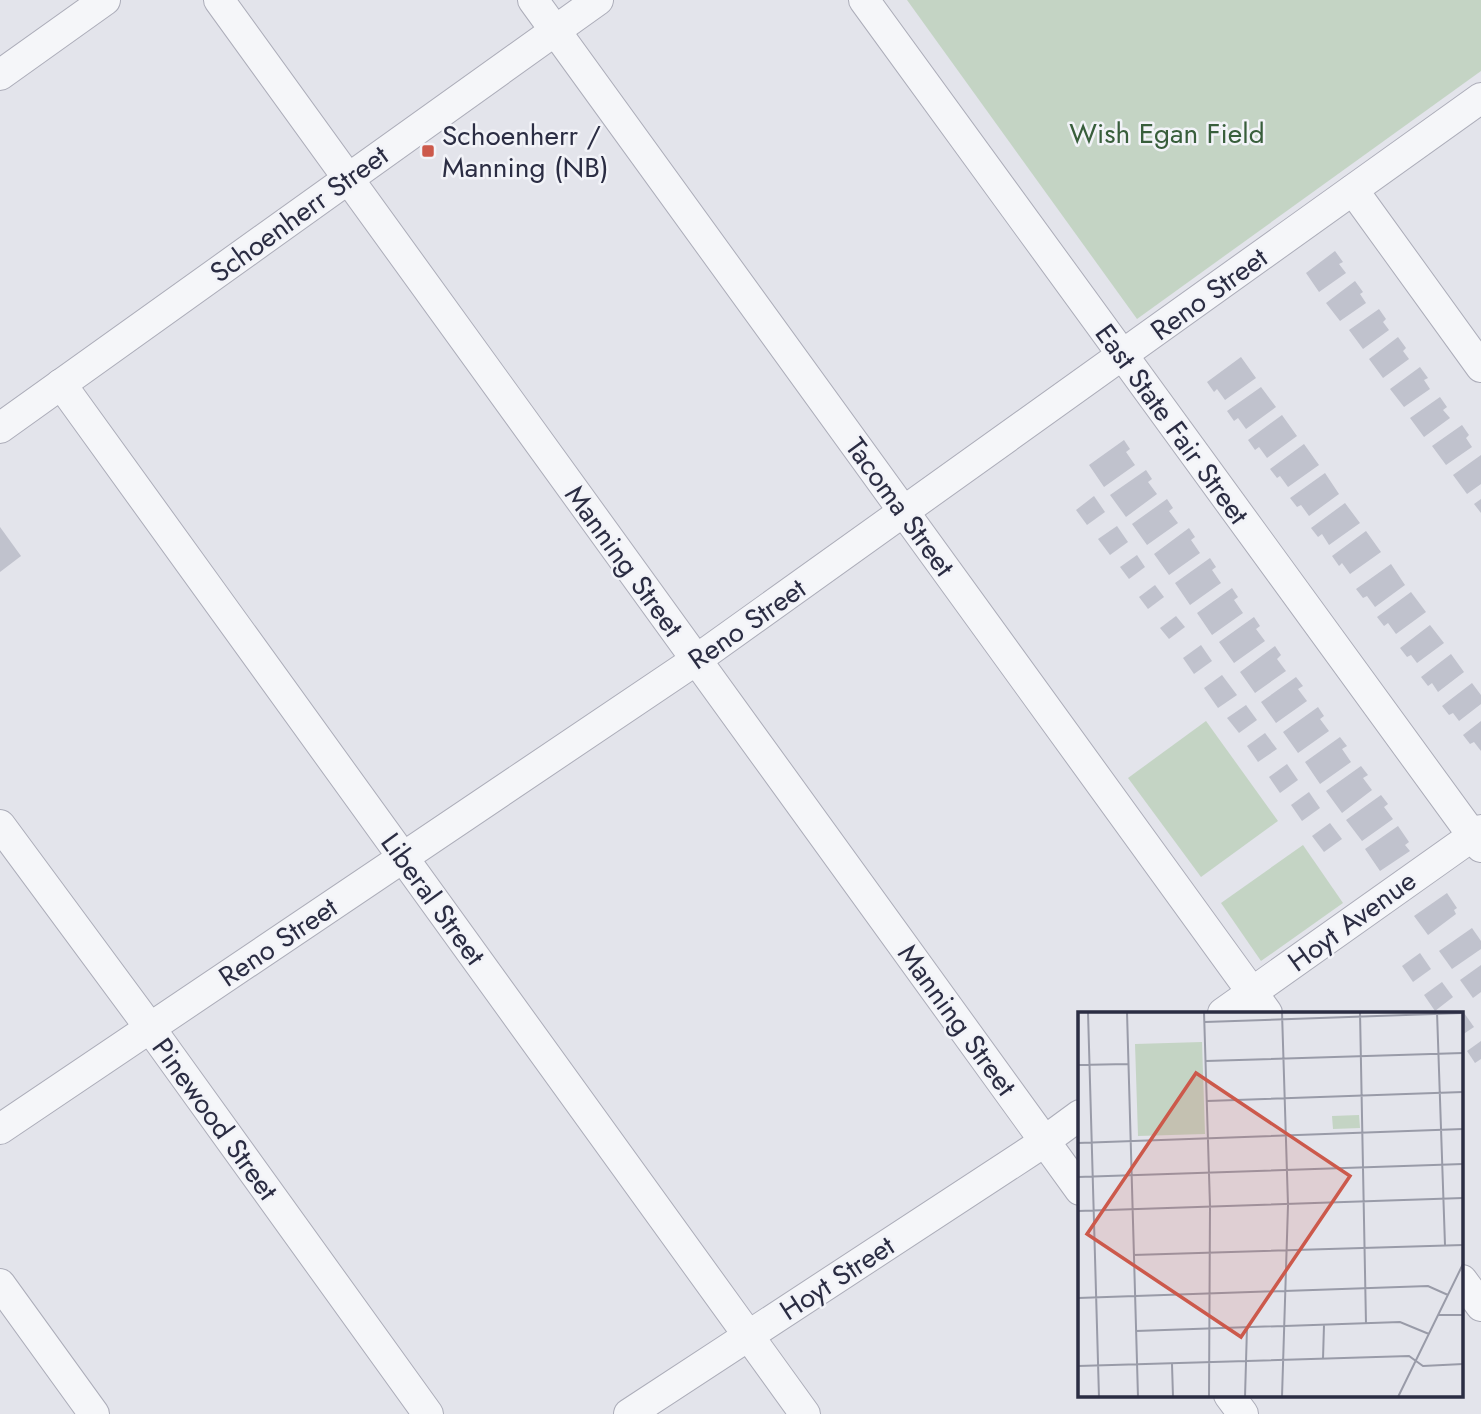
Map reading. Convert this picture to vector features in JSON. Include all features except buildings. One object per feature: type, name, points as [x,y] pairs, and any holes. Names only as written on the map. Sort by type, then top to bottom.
[{"type":"street","points":[[0,75],[105,0]]},
{"type":"street","name":"Manning Street","points":[[219,0],[1078,1187]]},
{"type":"street","name":"Tacoma Street","points":[[533,0],[1260,1003]]},
{"type":"street","name":"Schoenherr Street","points":[[0,428],[598,0]]},
{"type":"street","name":"East State Fair Street","points":[[864,0],[1122,356],[1478,838]]},
{"type":"street","name":"Reno Street","points":[[0,1129],[696,660],[1481,98]]},
{"type":"street","points":[[1353,190],[1481,367]]},
{"type":"street","name":"Liberal Street","points":[[61,384],[805,1414]]},
{"type":"street","name":"Pinewood Street","points":[[0,825],[428,1414]]},
{"type":"street","name":"Hoyt Avenue","points":[[1227,1012],[1260,1003],[1478,838]]},
{"type":"street","points":[[1045,1140],[1078,1116]]},
{"type":"street","name":"Hoyt Street","points":[[629,1414],[1045,1140]]},
{"type":"street","points":[[1464,1283],[1481,1306]]},
{"type":"street","points":[[0,1284],[92,1413]]},
{"type":"street","points":[[1230,1396],[1243,1414]]},
{"type":"green space","name":"Wish Egan Field","points":[[907,0],[1481,0],[1481,71],[1137,319]]},
{"type":"green space","points":[[1206,721],[1278,821],[1201,877],[1128,778]]},
{"type":"green space","points":[[1303,845],[1343,903],[1261,961],[1221,903]]},
{"type":"place","name":"Schoenherr / Manning (NB)","points":[[428,151]]}]
